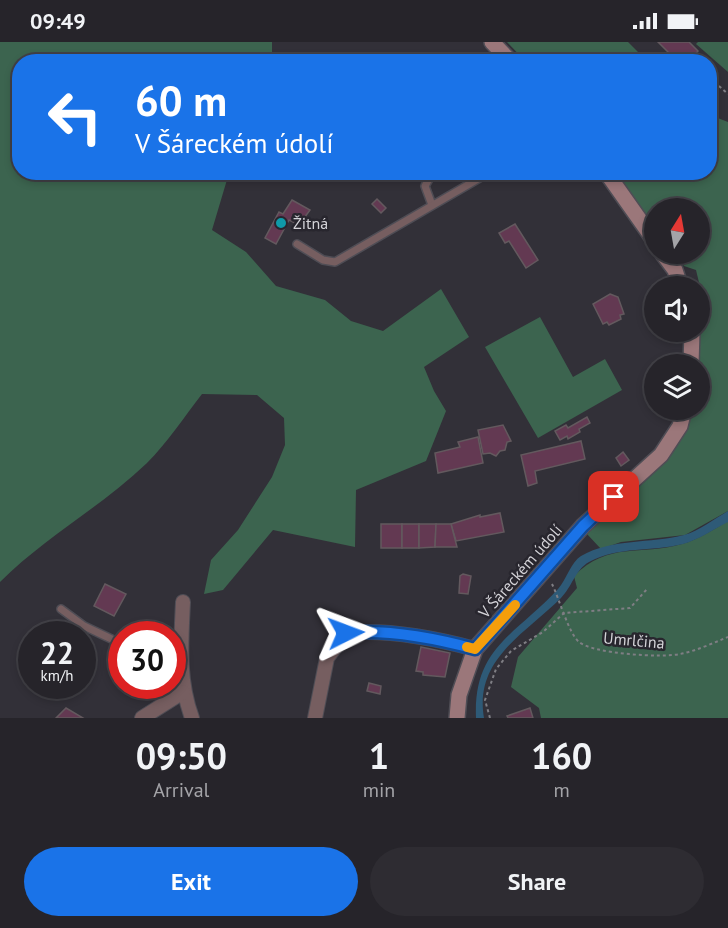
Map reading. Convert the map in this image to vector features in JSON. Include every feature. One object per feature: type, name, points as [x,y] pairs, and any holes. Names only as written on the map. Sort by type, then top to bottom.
[{"type":"street","points":[[492,42],[503,54]]},
{"type":"street","points":[[612,180],[644,226]]},
{"type":"street","name":"V Šáreckém údolí","points":[[457,718],[459,695],[475,649],[583,526],[661,455],[682,420]]},
{"type":"street","points":[[180,621],[183,602]]},
{"type":"street","points":[[315,718],[327,658],[346,633],[369,631],[450,642],[475,649]]},
{"type":"street","points":[[142,718],[172,699]]},
{"type":"street","points":[[185,699],[192,718]]},
{"type":"lane","points":[[428,180],[425,186],[432,205]]},
{"type":"lane","points":[[297,244],[323,260],[335,262],[476,180]]},
{"type":"lane","points":[[61,609],[84,626],[108,637]]},
{"type":"path","name":"Umrlčina","points":[[552,583],[579,642],[605,653],[678,655],[728,637]]},
{"type":"path","points":[[490,718],[485,700],[496,669],[511,651],[543,632],[564,613],[630,608],[648,588]]},
{"type":"green space","points":[[0,42],[272,42],[272,54],[12,54],[12,180],[227,180],[212,230],[246,252],[276,286],[325,300],[351,321],[383,331],[441,289],[469,337],[424,367],[446,411],[426,461],[356,490],[355,547],[273,530],[223,590],[204,594],[211,560],[238,530],[272,477],[285,445],[284,418],[257,395],[202,394],[147,463],[111,494],[35,551],[0,582]]},
{"type":"green space","points":[[507,42],[628,42],[640,54],[518,54]]},
{"type":"green space","points":[[698,42],[728,42],[728,72],[717,62],[717,54],[707,54],[696,44]]},
{"type":"green space","points":[[717,118],[728,122],[728,511],[685,535],[621,542],[601,549],[587,534],[664,463],[686,430],[689,420],[710,420],[710,354],[698,354],[699,342],[710,342],[710,276],[697,276],[696,270],[682,264],[710,264],[710,198],[644,198],[644,213],[619,180],[717,180]]},
{"type":"green space","points":[[540,317],[573,377],[605,359],[622,390],[538,438],[485,347]]},
{"type":"green space","points":[[728,521],[728,718],[541,718],[539,708],[511,687],[518,657],[577,588],[574,576],[587,565],[600,558],[625,551],[667,547],[688,542]]},
{"type":"water","points":[[728,511],[728,522],[689,542],[623,551],[600,557],[584,565],[561,598],[518,636],[494,664],[487,679],[483,697],[484,718],[476,718],[477,694],[482,674],[490,658],[500,644],[558,589],[577,559],[605,546],[684,535],[701,528]]},
{"type":"building","points":[[658,42],[689,42],[698,51],[695,54],[670,54]]},
{"type":"building","points":[[377,199],[386,208],[381,213],[372,204]]},
{"type":"building","name":"Žitná","points":[[292,200],[310,210],[299,225],[289,220],[276,244],[265,238],[279,212],[283,214]]},
{"type":"building","points":[[515,224],[538,260],[526,268],[509,241],[505,243],[499,233]]},
{"type":"building","points":[[610,294],[618,297],[624,314],[620,315],[621,319],[609,325],[607,322],[603,324],[593,304]]},
{"type":"building","points":[[587,417],[590,423],[579,429],[580,432],[568,439],[567,436],[560,440],[555,431],[566,425],[568,428]]},
{"type":"building","points":[[503,425],[511,441],[507,442],[505,450],[500,451],[496,456],[490,453],[483,454],[478,430]]},
{"type":"building","points":[[478,437],[483,463],[438,473],[435,453],[460,447],[458,442]]},
{"type":"building","points":[[581,441],[585,459],[535,471],[537,483],[528,486],[521,455]]},
{"type":"building","points":[[623,452],[629,460],[621,466],[616,458]]},
{"type":"building","points":[[500,513],[504,532],[456,541],[451,524],[480,515],[480,517]]},
{"type":"building","points":[[381,524],[402,524],[402,548],[381,548]]},
{"type":"building","points":[[402,524],[419,524],[419,548],[402,548]]},
{"type":"building","points":[[419,524],[436,524],[435,547],[419,548]]},
{"type":"building","points":[[436,524],[451,524],[457,547],[435,547]]},
{"type":"building","points":[[463,574],[471,576],[468,594],[459,593],[460,576]]},
{"type":"building","points":[[105,584],[126,594],[114,616],[94,606]]},
{"type":"building","points":[[421,647],[450,653],[445,677],[423,675],[423,672],[416,671]]},
{"type":"building","points":[[369,683],[381,686],[380,694],[367,691]]},
{"type":"building","points":[[66,708],[83,718],[56,718]]},
{"type":"building","points":[[530,708],[533,718],[508,718],[507,716]]},
{"type":"slow traffic","points":[[467,647],[475,649],[515,605]]},
{"type":"place","name":"Žitná","points":[[281,223]]},
{"type":"route","points":[[346,633],[369,631],[450,642],[475,649],[583,526],[614,497]]}]
